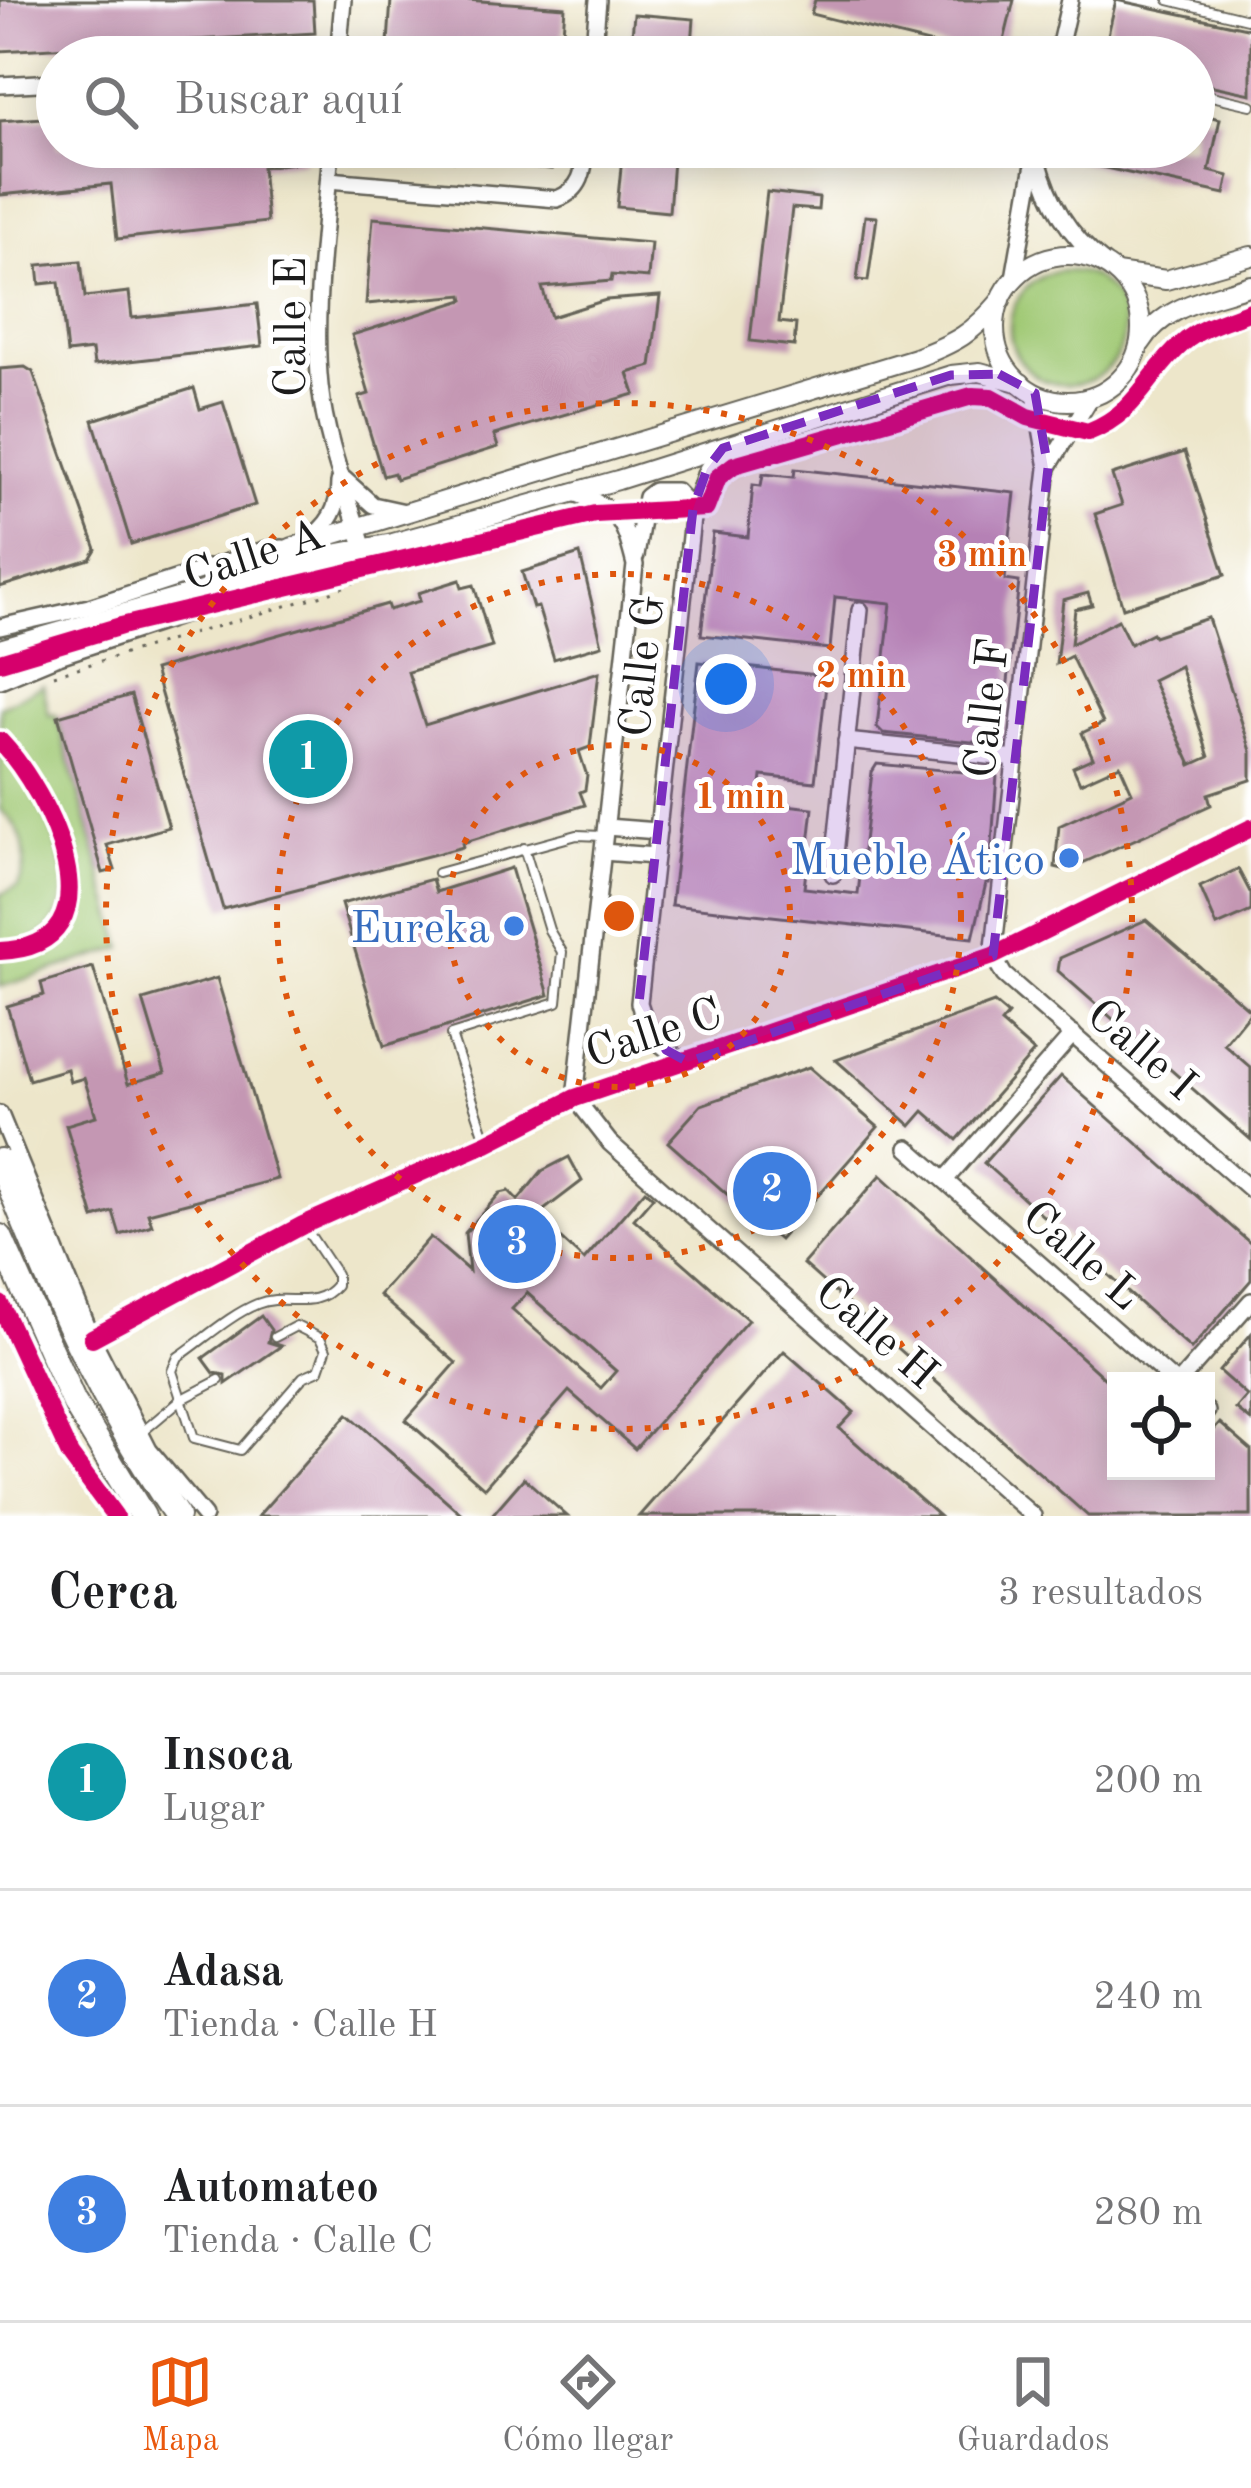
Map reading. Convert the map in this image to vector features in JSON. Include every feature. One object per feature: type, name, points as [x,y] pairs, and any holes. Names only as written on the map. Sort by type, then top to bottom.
[{"type":"highway","points":[[0,1161],[76,1345],[177,1516]]},
{"type":"highway","points":[[0,1237],[73,1400],[143,1516]]},
{"type":"street","points":[[340,36],[343,0]]},
{"type":"street","points":[[595,36],[598,0]]},
{"type":"street","points":[[1062,36],[1070,0]]},
{"type":"street","points":[[0,85],[36,83]]},
{"type":"street","name":"Calle E","points":[[330,168],[318,320],[320,386],[338,473],[360,537]]},
{"type":"street","points":[[329,180],[556,199],[579,183],[582,168]]},
{"type":"street","points":[[1014,278],[1033,168]]},
{"type":"street","points":[[1042,168],[1057,214],[1078,242],[1110,268],[1136,299],[1141,323],[1138,347]]},
{"type":"street","points":[[1251,256],[1166,280],[1110,268],[1080,255],[1033,263],[1014,278],[1000,300],[997,345],[1006,366],[1028,388],[1068,401],[1091,397],[1112,386],[1129,369],[1152,325],[1165,314],[1251,285]]},
{"type":"street","name":"Calle A","points":[[0,649],[360,537],[411,513],[915,358],[956,343],[979,326],[1000,300]]},
{"type":"street","name":"Calle A","points":[[0,680],[43,674],[243,597],[367,557],[393,543],[722,448],[951,375],[980,371],[1028,388]]},
{"type":"street","name":"Calle F","points":[[993,956],[1048,468],[1028,388]]},
{"type":"street","name":"Calle F","points":[[1048,468],[1091,397]]},
{"type":"street","name":"Calle G","points":[[688,1062],[666,1050],[647,1031],[639,1003],[693,509],[706,469],[722,448]]},
{"type":"street","points":[[338,473],[373,505],[411,513]]},
{"type":"street","name":"Calle E","points":[[293,547],[328,524],[339,497],[338,473]]},
{"type":"street","name":"Calle G","points":[[575,1098],[634,565],[646,497],[654,491],[676,491],[693,509]]},
{"type":"street","name":"Calle G","points":[[572,492],[597,501],[621,518],[634,565]]},
{"type":"street","name":"Calle A","points":[[0,626],[89,607],[267,549],[360,537],[393,543]]},
{"type":"street","name":"Calle A","points":[[113,617],[270,560],[293,547]]},
{"type":"street","points":[[832,874],[860,610]]},
{"type":"street","points":[[846,741],[1016,759]]},
{"type":"street","name":"Calle C","points":[[92,1338],[303,1225],[575,1098],[993,956],[1251,828]]},
{"type":"street","points":[[604,838],[658,831]]},
{"type":"street","points":[[604,838],[655,856]]},
{"type":"street","name":"Calle I","points":[[993,956],[1004,975],[1251,1190]]},
{"type":"street","points":[[945,1180],[1073,1034]]},
{"type":"street","name":"Calle H","points":[[575,1098],[610,1144],[1034,1516]]},
{"type":"street","points":[[0,1114],[92,1338],[149,1450],[204,1516]]},
{"type":"street","name":"Calle L","points":[[908,1148],[1166,1372]]},
{"type":"street","name":"Calle L","points":[[1184,1372],[1251,1301]]},
{"type":"lane","points":[[1169,0],[1251,20]]},
{"type":"lane","points":[[1215,97],[1251,105]]},
{"type":"lane","points":[[438,873],[577,835],[604,838]]},
{"type":"lane","points":[[487,1143],[452,1035],[557,1002],[562,952],[549,931],[524,848]]},
{"type":"lane","points":[[275,1337],[296,1326],[320,1338],[326,1350],[319,1370],[303,1377],[240,1450],[194,1438],[172,1371],[178,1357],[256,1304],[280,1299],[311,1302],[324,1298],[336,1285],[336,1274],[303,1225]]},
{"type":"lane","points":[[141,1434],[179,1401],[219,1380]]},
{"type":"path","points":[[243,597],[449,548]]},
{"type":"path","points":[[43,674],[326,594],[428,553]]},
{"type":"highlighted area","points":[[999,374],[1035,393],[1048,468],[993,956],[688,1062],[666,1050],[639,1003],[693,509],[707,469],[723,448],[951,375]]},
{"type":"green space","points":[[1067,271],[1089,276],[1107,288],[1119,306],[1124,328],[1119,350],[1107,368],[1089,380],[1067,385],[1045,380],[1027,368],[1015,350],[1010,328],[1015,306],[1027,288],[1045,276]]},
{"type":"green space","points":[[43,685],[49,715],[56,715],[123,948],[0,987],[0,957],[32,950],[53,936],[69,913],[74,894],[64,834],[32,775],[1,736],[0,707]]},
{"type":"green space","points":[[0,748],[42,809],[65,883],[62,906],[46,931],[28,943],[0,948],[0,895],[18,886],[24,855],[20,835],[0,810]]},
{"type":"building","points":[[0,0],[313,0],[315,33],[36,36],[36,49],[0,51]]},
{"type":"building","points":[[391,0],[565,7],[563,36],[388,36]]},
{"type":"building","points":[[815,0],[1014,0],[1005,36],[900,36],[811,14]]},
{"type":"building","points":[[1116,0],[1251,29],[1251,94],[1215,86],[1215,36],[1108,36]]},
{"type":"building","points":[[634,14],[694,19],[693,36],[632,36]]},
{"type":"building","points":[[36,118],[36,168],[262,168],[267,222],[117,239],[111,184],[0,195],[0,121]]},
{"type":"building","points":[[621,168],[672,168],[669,212],[617,207]]},
{"type":"building","points":[[1106,168],[1210,168],[1229,176],[1225,194]]},
{"type":"building","points":[[767,192],[819,198],[818,210],[792,208],[779,322],[796,324],[794,346],[750,341]]},
{"type":"building","points":[[865,216],[877,217],[868,281],[857,280]]},
{"type":"building","points":[[373,218],[651,243],[648,278],[612,275],[611,281],[542,287],[551,317],[606,300],[660,296],[651,366],[628,373],[635,394],[494,435],[498,447],[396,479],[394,473],[383,476],[359,397],[369,394],[352,335],[464,300],[463,295],[366,304]]},
{"type":"building","points":[[81,261],[85,297],[129,292],[132,318],[257,304],[262,346],[94,365],[92,350],[67,353],[59,282],[40,284],[38,265]]},
{"type":"building","points":[[25,367],[33,372],[96,549],[90,559],[0,587],[0,369]]},
{"type":"building","points":[[194,388],[200,409],[223,402],[255,505],[131,544],[93,420]]},
{"type":"building","points":[[1185,452],[1225,575],[1123,608],[1095,514],[1122,505],[1112,475]]},
{"type":"building","points":[[795,469],[1015,493],[1005,580],[1019,582],[1001,745],[883,733],[877,727],[891,603],[835,597],[830,649],[701,635],[713,533],[748,537],[753,485],[761,486],[763,474],[794,477]]},
{"type":"building","points":[[580,554],[602,645],[554,659],[522,572]]},
{"type":"building","points":[[460,580],[462,588],[474,585],[492,647],[408,672],[425,725],[599,672],[590,747],[579,751],[587,776],[585,790],[580,792],[585,805],[462,843],[463,847],[223,909],[154,670],[387,604],[389,610],[420,601],[418,593]]},
{"type":"building","points":[[1088,593],[1092,605],[1075,609],[1071,644],[1118,620],[1130,644],[1208,618],[1251,751],[1251,780],[1208,794],[1211,805],[1067,870],[1055,867],[1059,826],[1132,792],[1120,765],[1080,783],[1073,767],[1093,758],[1082,733],[1103,723],[1071,656],[1056,664],[1063,600]],"holes":[[[1180,666],[1209,757],[1191,765],[1152,680]]]},
{"type":"building","points":[[699,662],[827,676],[815,782],[762,776],[759,802],[813,808],[804,888],[858,894],[872,772],[877,764],[997,775],[989,883],[973,938],[671,905]]},
{"type":"building","points":[[131,695],[169,827],[107,845],[115,870],[103,873],[58,716]]},
{"type":"building","points":[[511,868],[549,995],[384,1046],[341,904],[432,879],[436,892]]},
{"type":"building","points":[[1238,869],[1251,894],[1251,911],[1217,926],[1200,887]]},
{"type":"building","points":[[1146,920],[1251,1011],[1224,1044],[1251,1068],[1251,1140],[1058,971],[1060,958]]},
{"type":"building","points":[[93,967],[128,1084],[165,1073],[143,1000],[217,978],[277,1179],[148,1213],[152,1225],[120,1235],[113,1212],[94,1218],[66,1125],[96,1116],[84,1078],[70,1082],[67,1069],[29,1080],[7,1006],[44,995],[41,983]]},
{"type":"building","points":[[994,1003],[1008,1015],[1001,1023],[1034,1052],[957,1140],[924,1111],[911,1126],[836,1060]]},
{"type":"building","points":[[809,1067],[878,1127],[779,1240],[668,1142],[701,1105]]},
{"type":"building","points":[[1061,1076],[1251,1244],[1251,1280],[1191,1349],[984,1163]]},
{"type":"building","points":[[569,1157],[582,1181],[536,1216],[584,1260],[645,1190],[653,1197],[634,1219],[748,1320],[635,1449],[569,1391],[484,1488],[406,1420],[456,1363],[379,1295],[430,1237],[469,1271],[465,1233],[500,1193],[509,1191],[518,1200],[542,1171]],"holes":[[[527,1293],[616,1371],[601,1388],[512,1309]]]},
{"type":"building","points":[[881,1175],[1107,1381],[1107,1480],[1215,1480],[1215,1429],[1220,1423],[1251,1450],[1251,1516],[1088,1516],[803,1264]]},
{"type":"building","points":[[261,1316],[271,1330],[268,1342],[281,1346],[226,1384],[226,1375],[214,1373],[203,1358]]},
{"type":"building","points":[[1251,1334],[1251,1421],[1236,1409],[1247,1396],[1219,1371]]},
{"type":"building","points":[[784,1351],[854,1412],[839,1428],[939,1516],[639,1516]]},
{"type":"building","points":[[348,1414],[464,1516],[258,1516]]},
{"type":"building","points":[[524,1478],[567,1516],[491,1516]]},
{"type":"cycle path","points":[[0,662],[121,626],[595,514],[706,508],[718,477],[734,465],[972,396],[992,397],[1028,417],[1088,432],[1131,403],[1190,337],[1251,311]]},
{"type":"cycle path","points":[[0,741],[38,794],[55,828],[66,863],[68,896],[60,923],[38,943],[0,951]]},
{"type":"cycle path","points":[[92,1338],[303,1225],[575,1098],[993,956],[1251,828]]},
{"type":"cycle path","points":[[0,1304],[70,1455],[115,1516]]},
{"type":"place","name":"Insoca","points":[[308,759]]},
{"type":"place","name":"Mueble Ático","points":[[1069,858]]},
{"type":"place","name":"Eureka","points":[[514,926]]},
{"type":"place","name":"Adasa","points":[[772,1191]]},
{"type":"place","name":"Automateo","points":[[517,1244]]}]
